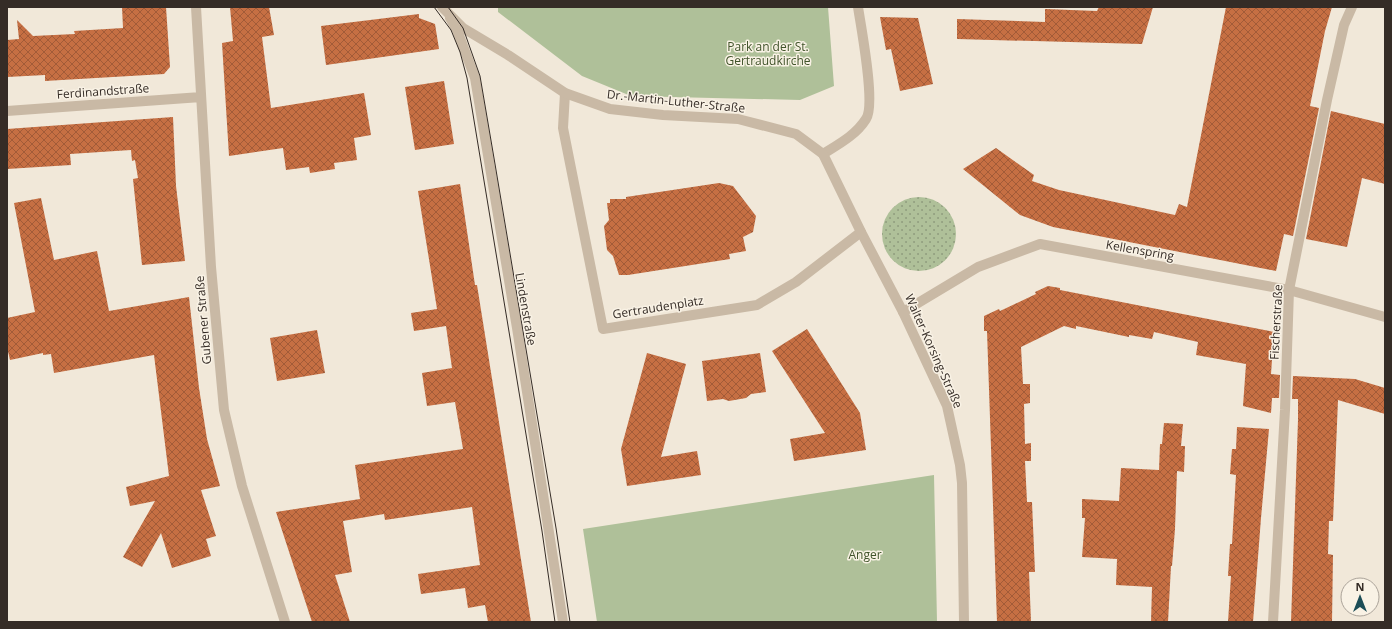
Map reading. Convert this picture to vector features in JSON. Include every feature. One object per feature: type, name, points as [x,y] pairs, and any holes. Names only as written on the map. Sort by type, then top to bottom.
[{"type":"street","name":"Gubener Straße","points":[[196,7],[211,267],[224,410],[242,486],[285,622]]},
{"type":"street","points":[[823,154],[854,134],[867,118],[870,106],[867,70],[858,7]]},
{"type":"street","name":"Fischerstraße","points":[[1273,622],[1285,410],[1289,290],[1327,100],[1344,25],[1352,7]]},
{"type":"street","name":"Dr.-Martin-Luther-Straße","points":[[444,11],[463,28],[508,55],[565,93],[610,109],[663,115],[738,119],[796,134],[823,154]]},
{"type":"street","name":"Lindenstraße","points":[[444,11],[458,30],[474,78],[517,328],[563,622]]},
{"type":"street","name":"Gertraudenplatz","points":[[565,93],[563,128],[603,329],[757,304],[796,282],[861,232]]},
{"type":"street","name":"Ferdinandstraße","points":[[7,111],[201,97]]},
{"type":"street","name":"Walter-Korsing-Straße","points":[[823,154],[861,232],[903,312],[947,406],[960,465],[962,483],[964,622]]},
{"type":"street","name":"Kellenspring","points":[[903,312],[978,267],[1040,244],[1289,290],[1385,317]]},
{"type":"green space","name":"Park an der St. Gertraudkirche","points":[[498,7],[828,7],[834,86],[800,100],[631,96],[582,76],[498,12]]},
{"type":"green space","points":[[919,197],[933,200],[945,208],[953,220],[956,234],[953,248],[945,260],[933,268],[919,271],[905,268],[893,260],[885,248],[882,234],[885,220],[893,208],[905,200]]},
{"type":"green space","name":"Anger","points":[[934,475],[937,622],[597,622],[583,529]]},
{"type":"building","points":[[122,7],[166,7],[170,67],[164,74],[45,81],[45,75],[7,77],[7,40],[19,39],[17,20],[33,36],[75,34],[74,31],[123,28]]},
{"type":"building","points":[[230,7],[269,7],[274,35],[262,37],[271,108],[364,93],[371,135],[354,138],[357,160],[334,163],[335,169],[310,173],[309,167],[286,170],[283,148],[229,156],[222,43],[233,41]]},
{"type":"building","points":[[1099,7],[1153,7],[1142,44],[957,39],[957,19],[1045,22],[1045,9],[1097,11]]},
{"type":"building","points":[[1226,7],[1332,7],[1325,31],[1310,106],[1319,108],[1293,236],[1284,234],[1276,271],[1053,227],[1020,215],[963,169],[996,148],[1034,175],[1032,181],[1059,190],[1175,215],[1179,204],[1187,207]]},
{"type":"building","points":[[419,14],[419,18],[435,24],[439,49],[326,65],[321,26]]},
{"type":"building","points":[[880,17],[918,18],[933,84],[900,91],[891,49],[886,50]]},
{"type":"building","points":[[444,81],[454,144],[415,150],[405,87]]},
{"type":"building","points":[[1331,111],[1385,124],[1385,184],[1362,178],[1347,247],[1306,239]]},
{"type":"building","points":[[173,117],[176,186],[185,261],[142,265],[133,179],[138,178],[135,160],[132,161],[131,150],[70,154],[71,165],[7,169],[7,129]]},
{"type":"building","points":[[719,183],[733,186],[756,216],[753,232],[743,237],[746,251],[729,254],[730,259],[628,275],[619,275],[613,256],[607,250],[604,226],[609,220],[607,203],[610,203],[610,199],[626,199],[626,197]]},
{"type":"building","points":[[460,184],[475,285],[477,285],[531,622],[488,622],[485,605],[468,608],[465,588],[421,594],[418,574],[480,565],[472,507],[385,520],[384,514],[343,521],[352,572],[335,575],[350,622],[312,622],[276,512],[360,499],[355,465],[463,449],[455,402],[427,406],[422,373],[452,368],[446,326],[414,331],[411,313],[437,309],[418,191]]},
{"type":"building","points":[[41,198],[54,260],[97,251],[109,311],[189,297],[199,388],[207,439],[220,486],[201,490],[216,536],[206,539],[211,556],[172,568],[161,533],[142,567],[123,557],[155,501],[130,506],[126,487],[169,476],[154,355],[54,373],[51,354],[43,355],[43,353],[10,360],[7,347],[7,318],[35,312],[14,203]]},
{"type":"building","points":[[1048,286],[1060,288],[1060,290],[1274,332],[1271,374],[1280,375],[1279,398],[1272,398],[1271,413],[1243,406],[1246,364],[1196,355],[1198,342],[1154,332],[1152,339],[1129,335],[1129,337],[1076,326],[1076,329],[1064,326],[1021,347],[1023,384],[1030,384],[1030,403],[1024,404],[1025,444],[1031,443],[1031,461],[1025,461],[1027,502],[1032,502],[1035,572],[1029,572],[1031,622],[997,622],[987,331],[984,331],[984,316],[999,309],[1000,311],[1036,294],[1035,292]]},
{"type":"building","points":[[807,329],[860,413],[866,450],[794,461],[790,439],[825,433],[772,351]]},
{"type":"building","points":[[317,330],[325,373],[277,381],[270,338]]},
{"type":"building","points":[[647,353],[686,364],[661,457],[697,451],[701,475],[627,486],[621,449]]},
{"type":"building","points":[[760,353],[766,392],[751,394],[746,398],[729,401],[723,399],[707,401],[702,361]]},
{"type":"building","points":[[1293,376],[1355,379],[1385,388],[1385,414],[1338,400],[1333,521],[1329,521],[1328,554],[1333,555],[1332,622],[1291,622],[1298,420],[1298,399],[1292,399]]},
{"type":"building","points":[[1164,423],[1183,424],[1181,446],[1185,446],[1184,472],[1177,471],[1175,529],[1171,566],[1168,622],[1151,622],[1152,587],[1116,585],[1117,559],[1082,557],[1085,518],[1082,518],[1082,499],[1119,501],[1121,468],[1159,470],[1160,444],[1162,444]]},
{"type":"building","points":[[1237,427],[1269,429],[1253,622],[1228,622],[1231,576],[1228,576],[1230,544],[1232,544],[1236,475],[1230,474],[1232,449],[1236,449]]},
{"type":"tram line","points":[[434,7],[451,30],[460,52],[467,78],[542,531],[555,622]]},
{"type":"tram line","points":[[448,7],[463,28],[480,76],[556,528],[570,622]]}]
